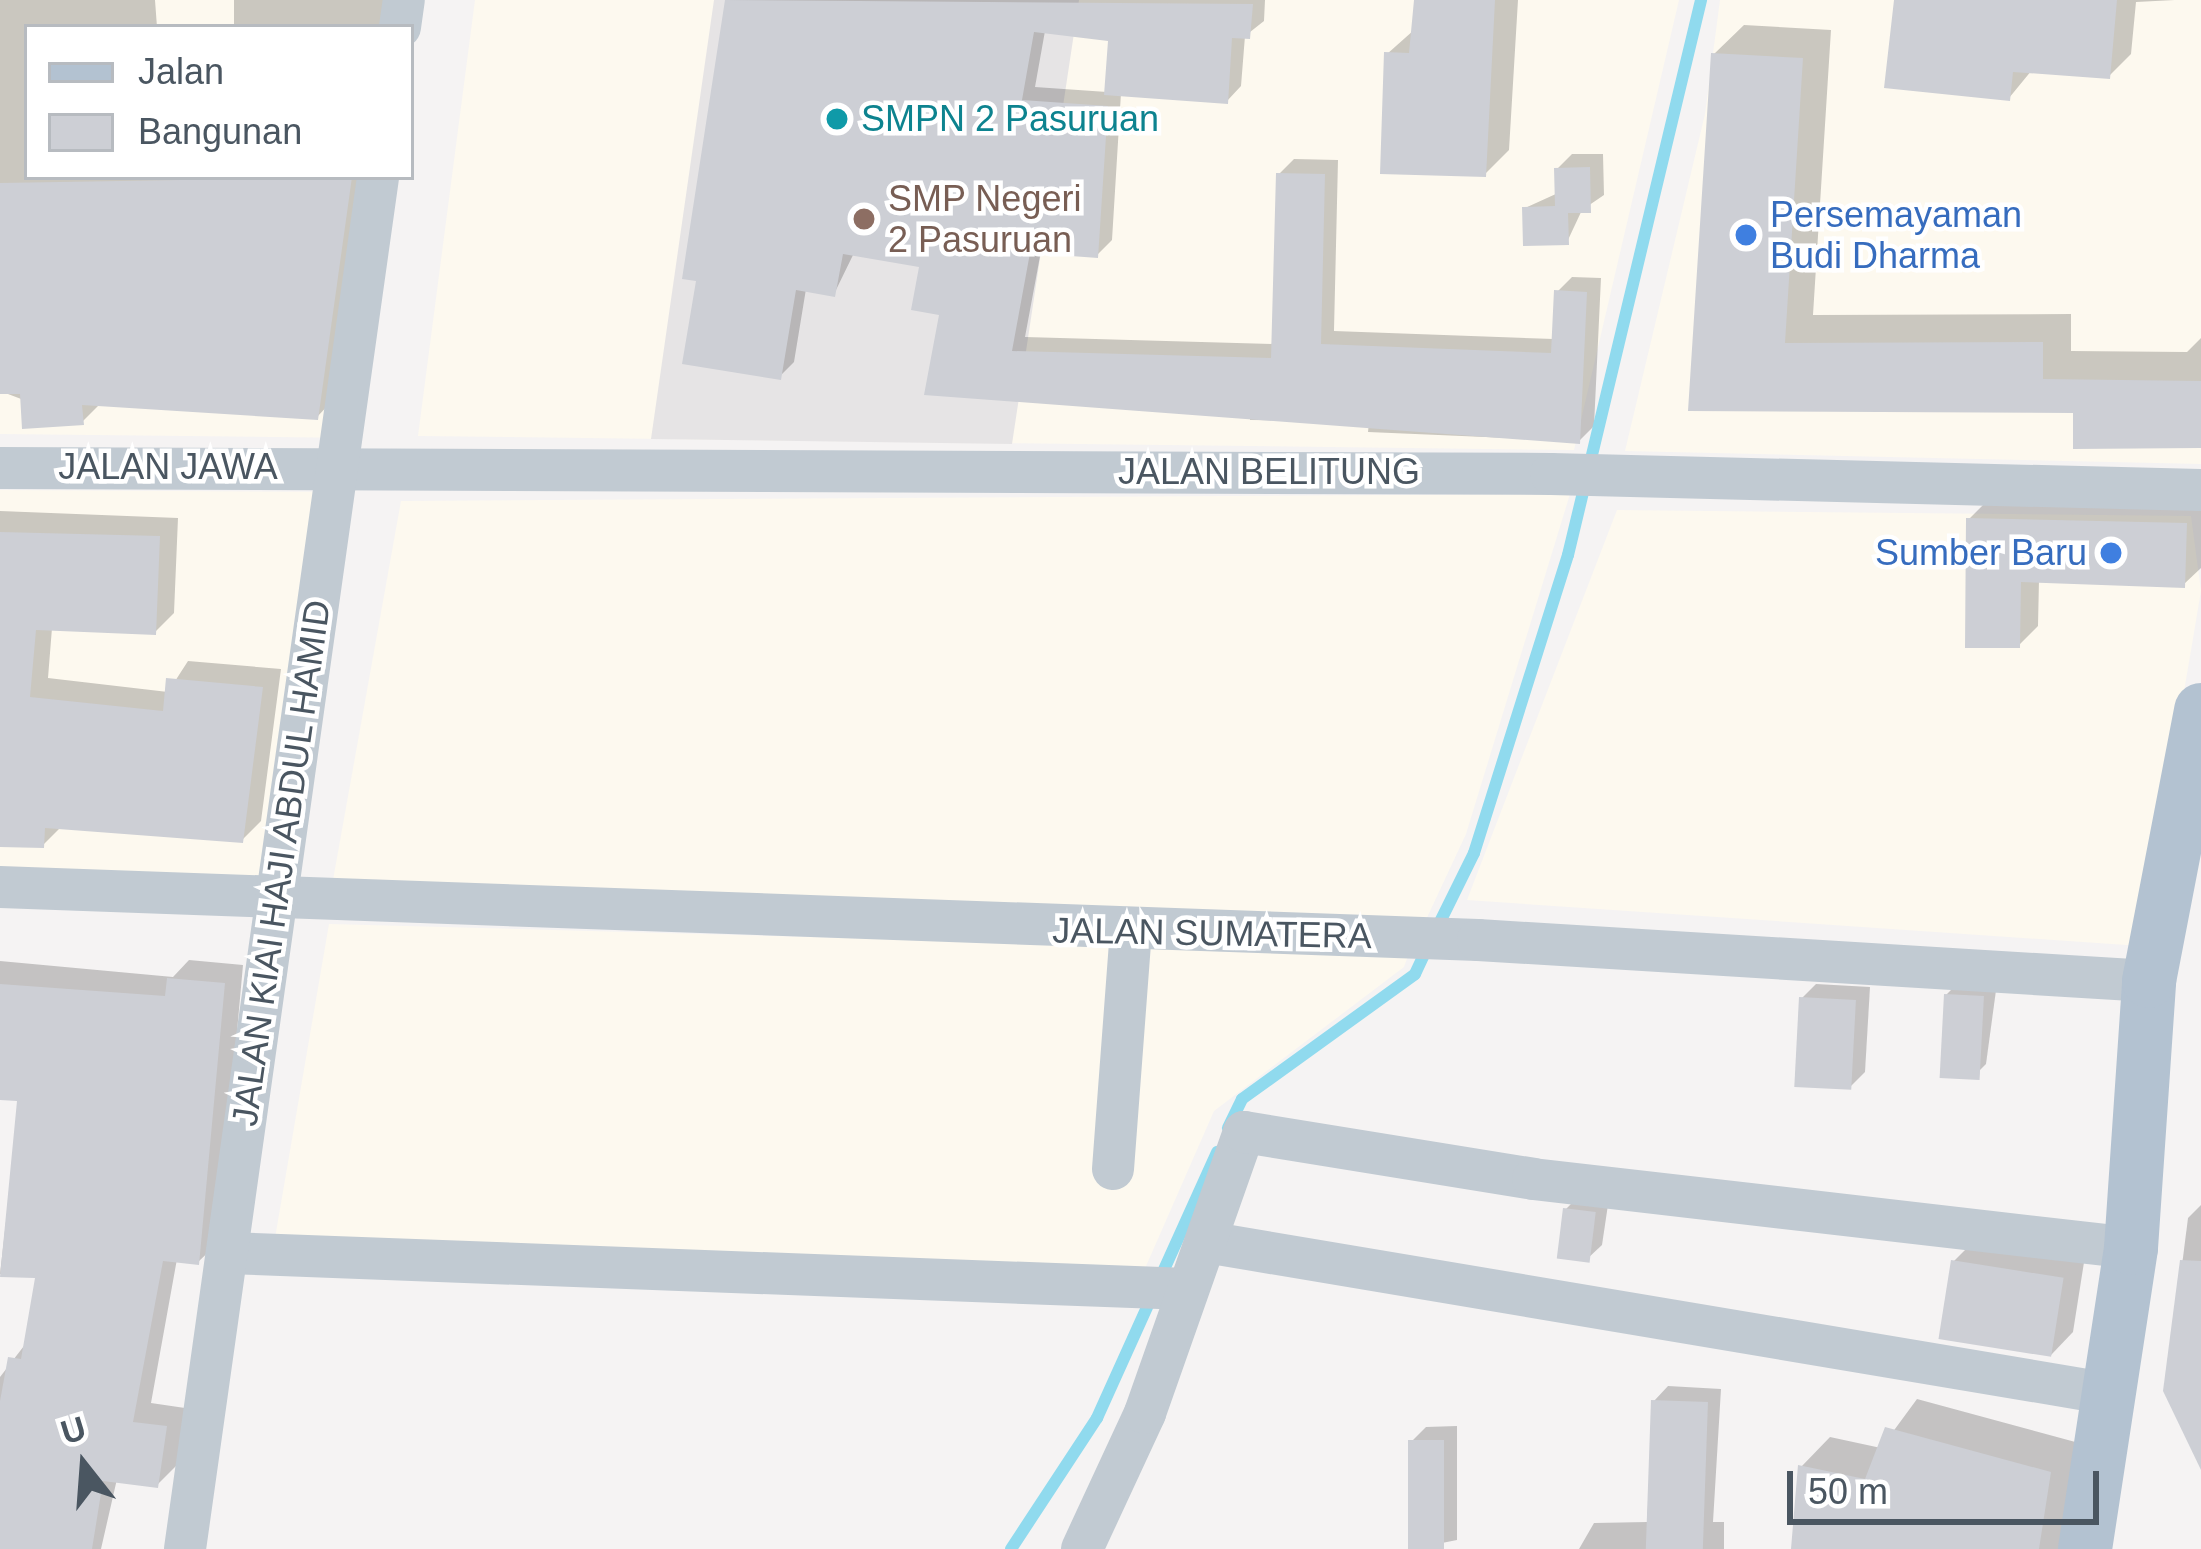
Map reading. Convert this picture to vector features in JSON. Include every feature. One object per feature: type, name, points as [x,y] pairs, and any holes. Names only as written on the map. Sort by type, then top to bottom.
[{"type":"main road","points":[[2085,1549],[2131,1248],[2150,981],[2201,710]]},
{"type":"street","name":"JALAN KIAI HAJI ABDUL HAMID","points":[[185,1549],[378,180]]},
{"type":"street","name":"JALAN JAWA","points":[[0,468],[336,466]]},
{"type":"street","name":"JALAN BELITUNG","points":[[336,466],[1551,473],[2201,490]]},
{"type":"street","name":"JALAN SUMATERA","points":[[0,887],[1131,932],[1478,940],[2150,981]]},
{"type":"street","points":[[1112,1168],[1131,932]]},
{"type":"street","points":[[1082,1549],[1180,1288],[1206,1242],[1236,1136],[1252,1132],[1534,1179],[2131,1248]]},
{"type":"street","points":[[1206,1242],[2110,1394]]},
{"type":"street","points":[[227,1253],[1113,1280],[1180,1288]]},
{"type":"shaded area","points":[[0,0],[415,0],[411,24],[24,24],[24,180],[392,180],[358,438],[0,434]]},
{"type":"shaded area","points":[[475,0],[1679,0],[1574,450],[418,436]]},
{"type":"shaded area","name":"SMP Negeri 2 Pasuruan","points":[[714,0],[1079,0],[1012,444],[651,439]]},
{"type":"shaded area","points":[[1720,0],[2201,0],[2201,464],[1625,451],[1705,114]]},
{"type":"shaded area","points":[[0,490],[354,492],[292,883],[0,868]]},
{"type":"shaded area","points":[[1570,494],[1466,834],[1424,924],[333,880],[401,501]]},
{"type":"shaded area","points":[[1617,510],[2191,516],[2201,591],[2141,946],[1467,900]]},
{"type":"shaded area","points":[[329,924],[1409,953],[1404,967],[1214,1111],[1143,1273],[275,1238]]},
{"type":"building","name":"SMP Negeri 2 Pasuruan","points":[[725,0],[1253,4],[1250,39],[1232,38],[1228,104],[1104,95],[1108,41],[1034,32],[1022,100],[1108,106],[1098,258],[1030,253],[1012,351],[1271,358],[1276,173],[1325,174],[1321,344],[1551,353],[1554,290],[1587,292],[1580,444],[924,395],[939,315],[911,310],[919,267],[843,254],[835,297],[796,290],[781,380],[682,364],[696,281],[682,279]]},
{"type":"building","points":[[1414,0],[1495,0],[1486,177],[1380,174],[1384,52],[1409,53]]},
{"type":"building","points":[[1894,0],[2117,0],[2110,79],[2013,72],[2010,101],[1884,88]]},
{"type":"building","points":[[1711,53],[1803,58],[1785,343],[2043,342],[2043,379],[2201,381],[2201,448],[2073,449],[2073,413],[1688,411]]},
{"type":"building","points":[[1590,167],[1591,213],[1568,213],[1569,245],[1523,246],[1522,207],[1555,206],[1554,168]]},
{"type":"building","points":[[352,180],[318,420],[82,405],[84,425],[22,429],[20,394],[0,394],[0,183]]},
{"type":"building","points":[[1966,518],[2187,523],[2185,588],[2021,582],[2020,648],[1965,648]]},
{"type":"building","points":[[0,532],[160,536],[156,635],[36,630],[30,697],[163,711],[166,678],[263,687],[243,843],[45,828],[44,848],[0,847]]},
{"type":"building","points":[[167,978],[225,983],[199,1265],[163,1261],[133,1422],[167,1426],[158,1488],[103,1481],[92,1549],[0,1549],[0,1401],[8,1357],[21,1359],[35,1278],[0,1277],[17,1101],[0,1100],[0,984],[165,996]]},
{"type":"building","points":[[1944,994],[1984,996],[1980,1080],[1940,1078]]},
{"type":"building","points":[[1799,997],[1856,1000],[1851,1090],[1794,1087]]},
{"type":"building","points":[[1563,1208],[1596,1212],[1590,1263],[1557,1259]]},
{"type":"building","points":[[1951,1260],[2064,1278],[2051,1357],[1938,1339]]},
{"type":"building","points":[[2180,1260],[2201,1261],[2201,1470],[2163,1391]]},
{"type":"building","points":[[1651,1400],[1708,1402],[1703,1549],[1646,1549]]},
{"type":"building","points":[[1885,1427],[2051,1472],[2039,1549],[1791,1549],[1798,1465],[1865,1479]]},
{"type":"building","points":[[1408,1440],[1444,1440],[1444,1549],[1408,1549]]},
{"type":"waterway","points":[[1436,930],[1474,853],[1568,555],[1701,0]]},
{"type":"waterway","points":[[1228,1128],[1242,1099],[1415,974],[1427,948]]},
{"type":"waterway","points":[[1011,1549],[1097,1418],[1217,1152]]},
{"type":"place","name":"SMPN 2 Pasuruan","points":[[837,119]]},
{"type":"place","name":"SMP Negeri 2 Pasuruan","points":[[864,219]]},
{"type":"place","name":"Persemayaman Budi Dharma","points":[[1746,235]]},
{"type":"place","name":"Sumber Baru","points":[[2111,553]]}]
